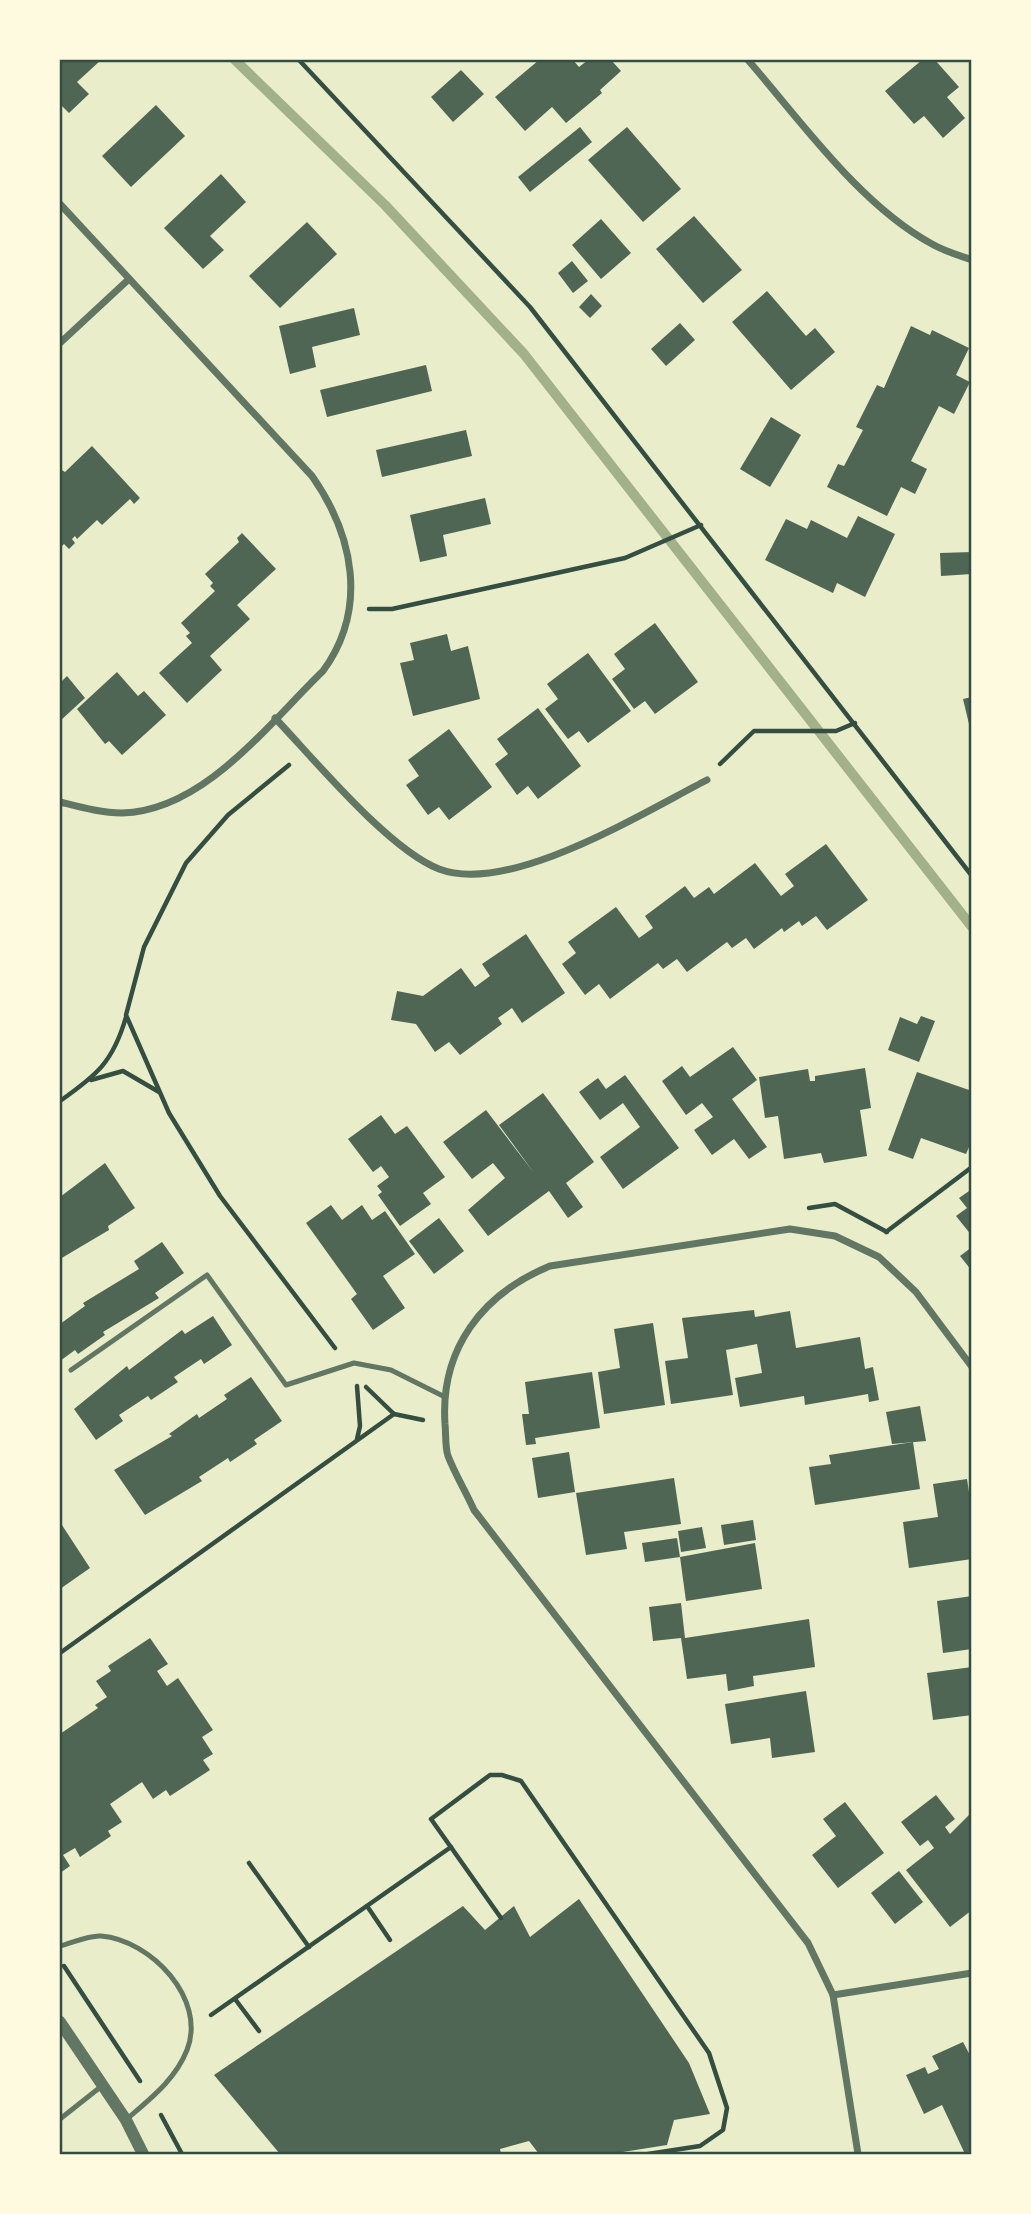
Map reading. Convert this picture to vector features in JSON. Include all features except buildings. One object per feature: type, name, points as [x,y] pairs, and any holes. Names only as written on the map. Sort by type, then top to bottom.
[{"type":"street","points":[[748,60],[861,189],[915,234],[935,246],[971,260]]},
{"type":"street","points":[[60,204],[312,476],[327,497],[346,543],[351,567],[350,608],[335,654],[323,671],[221,770],[187,796],[168,804],[125,813],[102,812],[60,802]]},
{"type":"street","points":[[60,343],[129,279]]},
{"type":"street","points":[[275,718],[396,842],[440,870],[488,874],[559,855],[707,780]]},
{"type":"street","points":[[858,2154],[833,1995],[827,1977],[807,1943],[474,1510],[447,1454],[443,1396],[449,1370],[471,1324],[487,1305],[527,1275],[550,1266],[790,1229],[835,1236],[878,1257],[916,1292],[971,1367]]},
{"type":"street","points":[[833,1995],[971,1973]]},
{"type":"street","points":[[60,2022],[126,2120],[143,2154]]},
{"type":"lane","points":[[71,1370],[207,1275],[286,1385],[354,1363],[391,1370],[443,1396]]},
{"type":"lane","points":[[60,1946],[99,1935],[135,1944],[169,1973],[190,2014],[188,2047],[175,2075],[126,2120]]},
{"type":"lane","points":[[60,2119],[103,2085]]},
{"type":"path","points":[[299,60],[530,307],[701,524],[971,876]]},
{"type":"path","points":[[350,608],[392,609],[625,558],[701,524]]},
{"type":"path","points":[[707,780],[737,744],[754,731],[836,731],[855,723]]},
{"type":"path","points":[[60,1101],[106,1065],[118,1046],[144,947],[186,863],[228,815],[306,751]]},
{"type":"path","points":[[126,1015],[169,1113],[220,1196],[347,1365]]},
{"type":"path","points":[[89,1080],[123,1072],[160,1092]]},
{"type":"path","points":[[863,1250],[971,1167]]},
{"type":"path","points":[[356,1440],[360,1426],[357,1378],[394,1414],[423,1420]]},
{"type":"path","points":[[60,1653],[394,1414]]},
{"type":"path","points":[[500,1918],[431,1819],[490,1775],[502,1775],[521,1781],[709,2053],[727,2108],[723,2130],[700,2146],[648,2154]]},
{"type":"path","points":[[189,2031],[451,1847]]},
{"type":"path","points":[[249,1863],[309,1947]]},
{"type":"path","points":[[367,1906],[390,1940]]},
{"type":"path","points":[[60,1960],[151,2098],[182,2154]]},
{"type":"path","points":[[234,1998],[259,2031]]},
{"type":"waterway","points":[[235,60],[385,205],[524,354],[972,927]]}]
